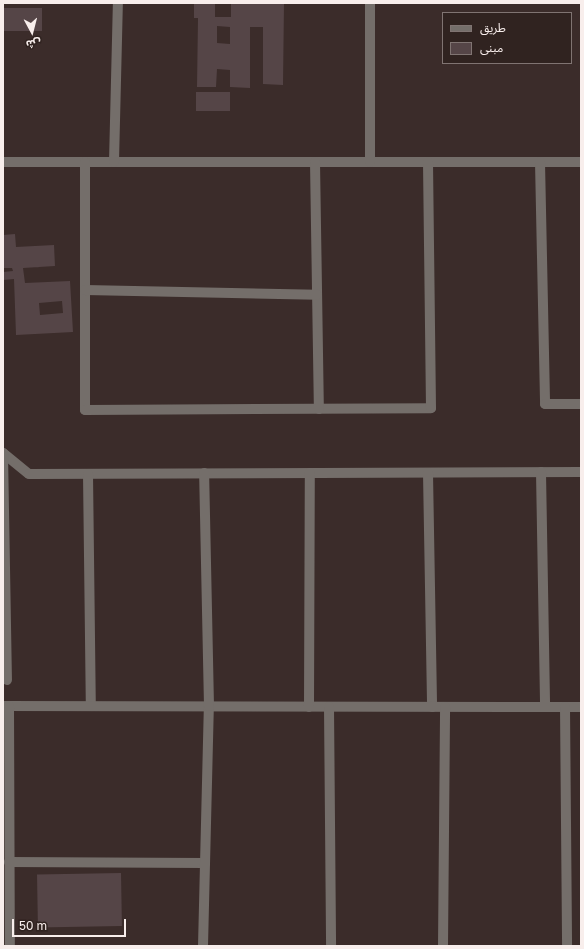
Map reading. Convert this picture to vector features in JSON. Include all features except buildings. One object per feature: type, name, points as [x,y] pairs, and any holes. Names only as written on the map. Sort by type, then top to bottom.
[{"type":"street","points":[[114,162],[118,3]]},
{"type":"street","points":[[370,3],[370,162]]},
{"type":"street","points":[[3,162],[581,162]]},
{"type":"street","points":[[85,162],[85,410],[431,408],[428,162]]},
{"type":"street","points":[[315,162],[319,409]]},
{"type":"street","points":[[540,162],[545,404],[581,404]]},
{"type":"street","points":[[85,290],[317,294]]},
{"type":"street","points":[[3,453],[29,474],[581,472]]},
{"type":"street","points":[[3,453],[7,680]]},
{"type":"street","points":[[541,472],[545,707]]},
{"type":"street","points":[[203,946],[209,706],[204,473]]},
{"type":"street","points":[[309,707],[310,473]]},
{"type":"street","points":[[428,473],[432,707]]},
{"type":"street","points":[[88,474],[91,706]]},
{"type":"street","points":[[10,946],[9,862],[6,835],[6,706],[581,707]]},
{"type":"street","points":[[328,707],[331,946]]},
{"type":"street","points":[[443,946],[445,707]]},
{"type":"street","points":[[564,707],[567,946]]},
{"type":"street","points":[[9,862],[205,863]]}]
